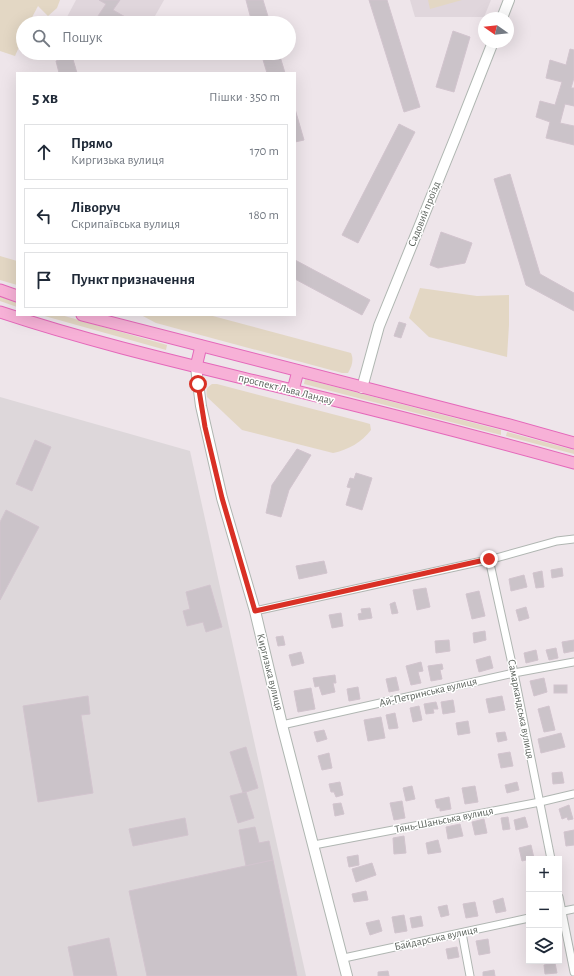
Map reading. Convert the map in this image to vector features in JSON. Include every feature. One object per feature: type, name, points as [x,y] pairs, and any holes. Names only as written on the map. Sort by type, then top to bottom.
[{"type":"main road","points":[[0,290],[16,296]]},
{"type":"main road","name":"проспект Льва Ландау","points":[[0,312],[50,328],[196,367],[293,390],[574,463]]},
{"type":"main road","name":"проспект Льва Ландау","points":[[86,316],[510,425],[574,443]]},
{"type":"main road","points":[[196,367],[202,346]]},
{"type":"main road","points":[[293,390],[298,371]]},
{"type":"street","points":[[504,12],[509,0]]},
{"type":"street","name":"Садовий проїзд","points":[[362,388],[379,326],[491,48]]},
{"type":"street","name":"Киргизька вулиця","points":[[196,367],[205,427],[222,498],[255,611],[282,725],[344,958],[347,976]]},
{"type":"street","points":[[255,611],[489,559],[557,541],[574,539]]},
{"type":"street","name":"Самаркандська вулиця","points":[[489,559],[514,673],[550,856]]},
{"type":"street","name":"Ай-Петринська вулиця","points":[[282,725],[514,673],[574,662]]},
{"type":"street","name":"Тянь-Шаньська вулиця","points":[[314,845],[540,802],[574,794]]},
{"type":"street","points":[[562,911],[574,909]]},
{"type":"street","name":"Байдарська вулиця","points":[[344,958],[526,919]]},
{"type":"street","points":[[562,920],[574,972]]},
{"type":"street","points":[[462,933],[470,976]]},
{"type":"shaded area","points":[[0,0],[60,0],[57,8],[48,16],[38,6],[33,16],[16,16],[15,56],[0,51]]},
{"type":"shaded area","points":[[76,0],[164,0],[155,16],[68,16]]},
{"type":"shaded area","points":[[410,0],[491,0],[486,12],[478,12],[478,17],[415,17]]},
{"type":"shaded area","points":[[428,0],[462,0],[430,9]]},
{"type":"shaded area","points":[[0,256],[16,261],[16,285],[0,280]]},
{"type":"shaded area","points":[[420,288],[477,296],[509,295],[507,357],[429,337],[409,318]]},
{"type":"shaded area","points":[[0,296],[16,302],[16,307],[0,301]]},
{"type":"shaded area","points":[[45,316],[65,316],[167,345],[166,350]]},
{"type":"shaded area","points":[[143,316],[213,316],[351,353],[351,368],[348,373],[342,373],[156,323]]},
{"type":"shaded area","points":[[305,379],[501,430],[501,435],[304,384]]},
{"type":"shaded area","points":[[212,384],[217,384],[370,424],[371,430],[354,445],[333,453],[242,430],[207,397],[207,389]]},
{"type":"shaded area","points":[[0,397],[190,451],[306,976],[0,976]]},
{"type":"shaded area","points":[[507,432],[574,450],[574,454],[506,436]]},
{"type":"building","points":[[99,0],[120,0],[113,10],[124,16],[98,16],[106,4]]},
{"type":"building","points":[[246,0],[263,0],[268,16],[250,16]]},
{"type":"building","points":[[369,0],[387,0],[420,107],[404,112]]},
{"type":"building","points":[[453,31],[470,37],[454,92],[436,87]]},
{"type":"building","points":[[570,49],[574,50],[574,78],[571,88],[574,88],[574,106],[565,104],[560,123],[574,126],[574,145],[546,138],[550,122],[536,117],[540,101],[555,105],[562,82],[546,78],[550,60],[566,65]]},
{"type":"building","points":[[73,60],[77,72],[59,72],[56,61]]},
{"type":"building","points":[[263,60],[281,60],[285,72],[267,72]]},
{"type":"building","points":[[296,112],[304,140],[296,142]]},
{"type":"building","points":[[399,124],[415,132],[358,243],[342,235]]},
{"type":"building","points":[[510,174],[540,274],[574,293],[574,311],[526,285],[494,179]]},
{"type":"building","points":[[441,232],[472,243],[465,263],[438,268],[430,265]]},
{"type":"building","points":[[296,261],[370,300],[362,315],[296,280]]},
{"type":"building","points":[[399,322],[406,324],[401,338],[394,336]]},
{"type":"building","points":[[35,440],[51,447],[32,491],[16,484]]},
{"type":"building","points":[[297,449],[311,455],[289,490],[281,517],[266,513],[272,485]]},
{"type":"building","points":[[356,473],[372,478],[362,510],[346,505],[351,488],[347,487],[350,478],[354,479]]},
{"type":"building","points":[[6,510],[39,527],[0,600],[0,522]]},
{"type":"building","points":[[324,561],[327,573],[299,579],[296,566]]},
{"type":"building","points":[[562,568],[563,576],[552,578],[551,570]]},
{"type":"building","points":[[542,571],[544,587],[536,588],[533,573]]},
{"type":"building","points":[[524,575],[527,587],[511,591],[509,579]]},
{"type":"building","points":[[210,585],[222,627],[206,632],[203,622],[187,626],[183,611],[190,609],[186,592]]},
{"type":"building","points":[[426,588],[430,607],[417,610],[413,590]]},
{"type":"building","points":[[479,591],[485,616],[472,619],[466,594]]},
{"type":"building","points":[[395,602],[398,613],[392,614],[390,604]]},
{"type":"building","points":[[526,607],[529,618],[519,621],[516,610]]},
{"type":"building","points":[[370,608],[372,618],[359,620],[358,614],[362,613],[361,609]]},
{"type":"building","points":[[341,613],[343,626],[332,628],[329,615]]},
{"type":"building","points":[[485,631],[486,640],[474,643],[473,633]]},
{"type":"building","points":[[283,636],[285,645],[278,646],[276,637]]},
{"type":"building","points":[[449,640],[450,651],[436,653],[435,641]]},
{"type":"building","points":[[574,640],[574,651],[564,653],[562,642]]},
{"type":"building","points":[[556,648],[558,658],[549,660],[546,650]]},
{"type":"building","points":[[536,650],[538,660],[526,663],[524,653]]},
{"type":"building","points":[[301,652],[304,663],[292,666],[289,655]]},
{"type":"building","points":[[490,656],[493,668],[479,672],[476,660]]},
{"type":"building","points":[[421,662],[423,671],[418,672],[421,683],[411,685],[406,666]]},
{"type":"building","points":[[442,664],[443,669],[440,670],[442,679],[431,681],[428,666]]},
{"type":"building","points":[[335,675],[336,683],[333,683],[335,692],[322,695],[319,686],[315,687],[313,678]]},
{"type":"building","points":[[396,677],[399,690],[389,692],[386,679]]},
{"type":"building","points":[[544,678],[547,692],[534,696],[530,681]]},
{"type":"building","points":[[554,685],[567,685],[567,693],[554,693]]},
{"type":"building","points":[[358,687],[360,699],[349,701],[347,689]]},
{"type":"building","points":[[311,688],[315,709],[298,712],[294,691]]},
{"type":"building","points":[[88,696],[90,714],[81,715],[93,793],[38,802],[23,706]]},
{"type":"building","points":[[502,696],[505,710],[489,713],[486,699]]},
{"type":"building","points":[[453,700],[455,712],[443,714],[441,702]]},
{"type":"building","points":[[436,702],[438,709],[433,709],[434,713],[426,714],[424,704]]},
{"type":"building","points":[[419,706],[422,720],[413,722],[410,708]]},
{"type":"building","points":[[549,706],[555,730],[544,732],[538,709]]},
{"type":"building","points":[[395,713],[398,728],[389,729],[386,715]]},
{"type":"building","points":[[381,717],[385,738],[368,741],[364,720]]},
{"type":"building","points":[[468,721],[470,733],[458,735],[456,723]]},
{"type":"building","points":[[324,730],[327,739],[317,742],[314,732]]},
{"type":"building","points":[[505,732],[507,740],[498,742],[496,733]]},
{"type":"building","points":[[561,733],[565,747],[541,753],[538,739]]},
{"type":"building","points":[[246,747],[258,788],[243,793],[230,752]]},
{"type":"building","points":[[510,752],[513,766],[501,768],[498,754]]},
{"type":"building","points":[[329,753],[332,768],[322,770],[318,756]]},
{"type":"building","points":[[562,772],[564,783],[553,784],[552,773]]},
{"type":"building","points":[[340,782],[343,795],[336,797],[334,792],[331,792],[329,784]]},
{"type":"building","points":[[517,782],[519,790],[507,793],[505,785]]},
{"type":"building","points":[[412,786],[415,799],[406,801],[403,788]]},
{"type":"building","points":[[475,786],[478,802],[465,804],[462,788]]},
{"type":"building","points":[[246,792],[254,818],[238,823],[230,796]]},
{"type":"building","points":[[449,797],[451,809],[440,811],[440,808],[437,808],[435,800]]},
{"type":"building","points":[[402,801],[405,818],[394,820],[390,803]]},
{"type":"building","points":[[341,803],[344,814],[335,816],[333,804]]},
{"type":"building","points":[[569,805],[573,819],[568,820],[567,817],[562,819],[559,809]]},
{"type":"building","points":[[508,817],[510,829],[503,830],[501,818]]},
{"type":"building","points":[[525,817],[528,827],[516,830],[514,820]]},
{"type":"building","points":[[185,818],[188,835],[133,846],[129,829]]},
{"type":"building","points":[[484,819],[487,833],[475,835],[472,822]]},
{"type":"building","points":[[460,824],[463,836],[448,839],[446,827]]},
{"type":"building","points":[[255,827],[259,843],[269,841],[273,860],[246,866],[239,830]]},
{"type":"building","points":[[574,830],[574,845],[566,846],[564,832]]},
{"type":"building","points":[[404,836],[406,853],[394,854],[393,838]]},
{"type":"building","points":[[438,840],[441,852],[428,854],[426,843]]},
{"type":"building","points":[[531,845],[534,856],[526,856],[526,860],[522,861],[519,848]]},
{"type":"building","points":[[358,855],[359,865],[349,867],[347,857]]},
{"type":"building","points":[[273,860],[297,976],[147,976],[129,891]]},
{"type":"building","points":[[372,863],[376,875],[356,882],[352,869]]},
{"type":"building","points":[[366,891],[368,900],[354,902],[352,894]]},
{"type":"building","points":[[503,898],[506,911],[496,913],[493,901]]},
{"type":"building","points":[[475,902],[478,916],[466,918],[463,904]]},
{"type":"building","points":[[447,905],[449,915],[441,917],[438,907]]},
{"type":"building","points":[[404,915],[407,931],[395,933],[392,917]]},
{"type":"building","points":[[421,916],[423,926],[412,928],[410,918]]},
{"type":"building","points":[[379,920],[382,931],[370,935],[366,923]]},
{"type":"building","points":[[109,938],[117,976],[74,976],[68,947]]},
{"type":"building","points":[[488,939],[490,953],[479,955],[476,941]]},
{"type":"building","points":[[457,947],[459,957],[448,959],[446,949]]},
{"type":"building","points":[[555,964],[557,973],[545,974],[544,965]]},
{"type":"building","points":[[494,970],[495,976],[483,976],[483,972]]},
{"type":"building","points":[[388,971],[389,976],[378,976],[378,972]]},
{"type":"route","points":[[198,384],[205,427],[222,498],[255,611],[489,559]]}]
